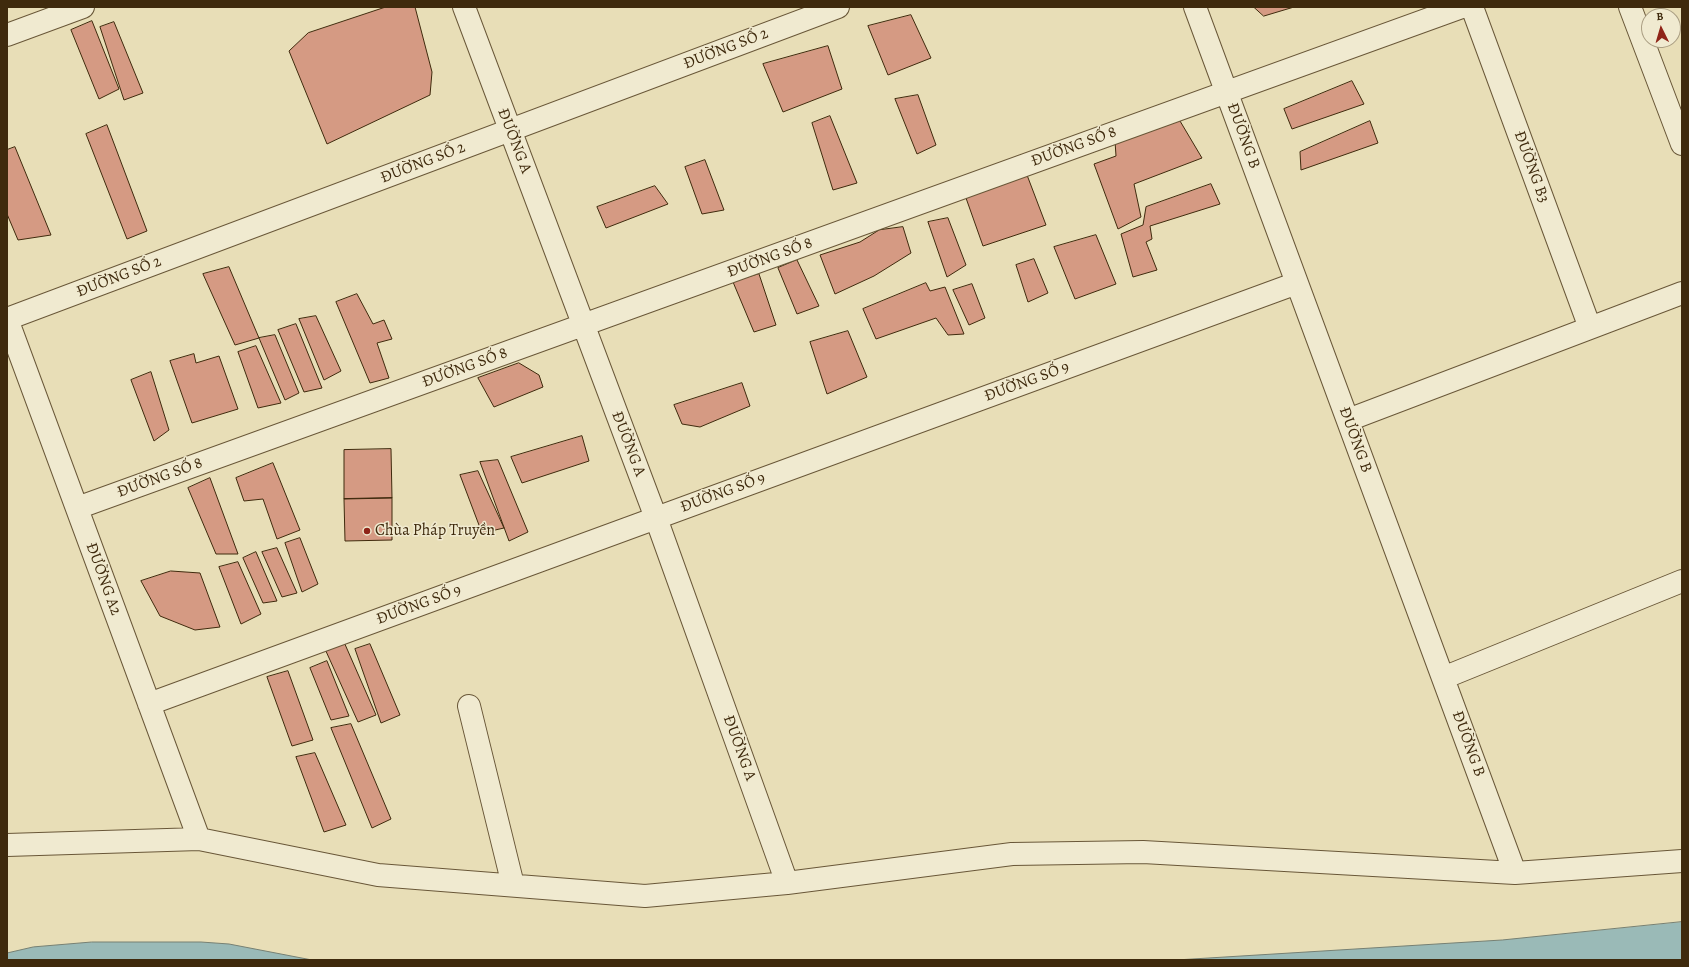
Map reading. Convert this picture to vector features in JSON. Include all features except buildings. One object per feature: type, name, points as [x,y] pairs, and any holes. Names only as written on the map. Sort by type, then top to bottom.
[{"type":"street","points":[[7,35],[83,7]]},
{"type":"street","name":"ĐƯỜNG A","points":[[464,7],[656,518],[787,883]]},
{"type":"street","name":"ĐƯỜNG SỐ 2","points":[[7,319],[838,7]]},
{"type":"street","name":"ĐƯỜNG B","points":[[1195,7],[1515,874]]},
{"type":"street","name":"ĐƯỜNG SỐ 8","points":[[77,508],[1462,7]]},
{"type":"street","name":"ĐƯỜNG B3","points":[[1472,7],[1590,328]]},
{"type":"street","points":[[1630,7],[1682,144]]},
{"type":"street","name":"ĐƯỜNG SỐ 9","points":[[149,704],[1297,283]]},
{"type":"street","points":[[1348,420],[1682,293]]},
{"type":"street","name":"ĐƯỜNG A2","points":[[7,319],[199,839]]},
{"type":"street","points":[[1443,678],[1682,581]]},
{"type":"street","points":[[469,706],[513,885]]},
{"type":"street","points":[[7,845],[199,839],[378,875],[645,896],[787,883],[1012,854],[1143,852],[1515,874],[1682,861]]},
{"type":"water","points":[[1682,922],[1682,960],[1176,960],[1502,940]]},
{"type":"water","points":[[92,942],[201,942],[229,944],[312,960],[7,960],[7,953],[33,947]]},
{"type":"place","name":"Chùa Pháp Truyền","points":[[367,531]]}]
